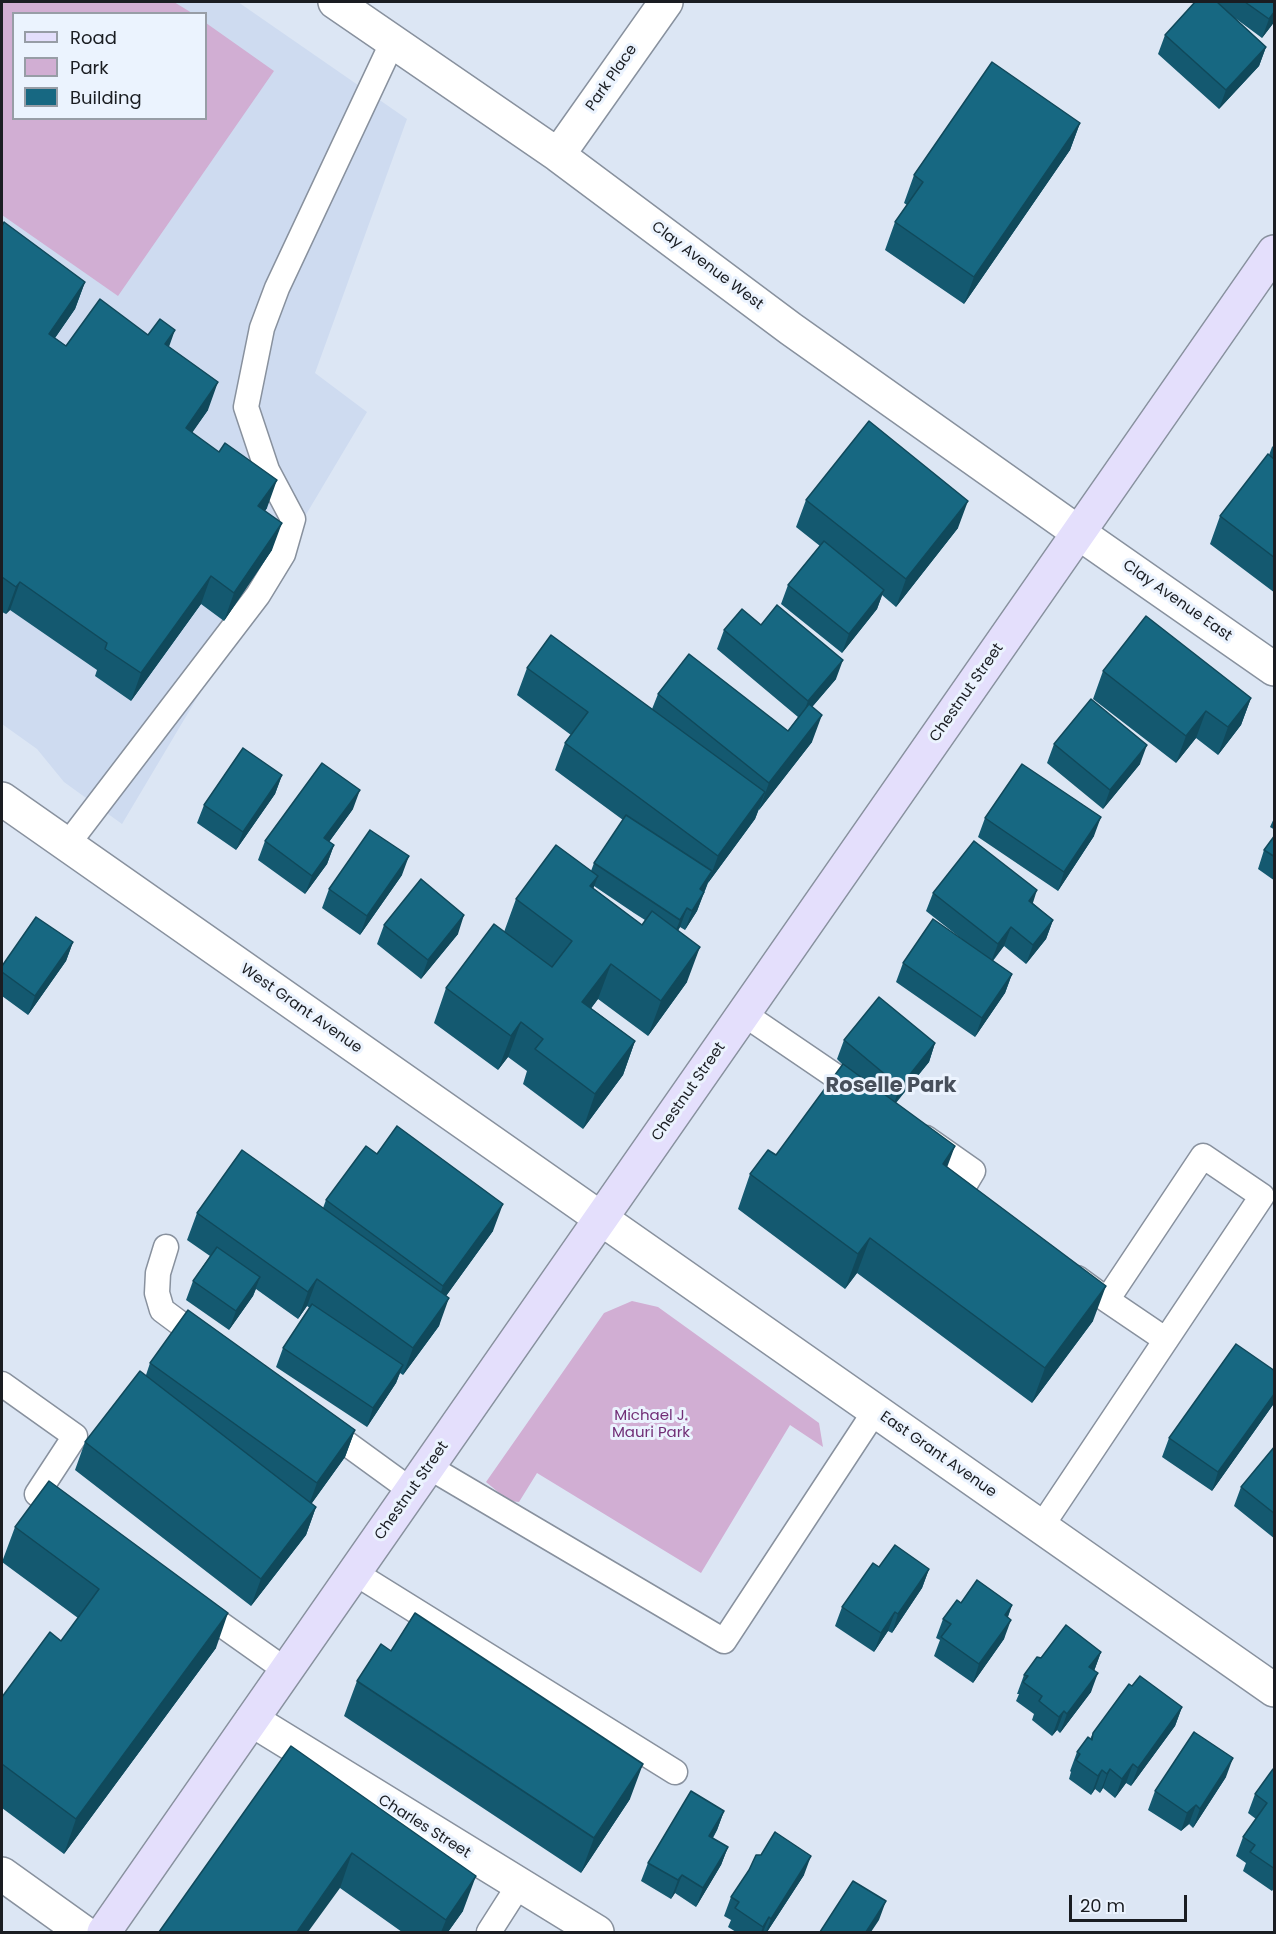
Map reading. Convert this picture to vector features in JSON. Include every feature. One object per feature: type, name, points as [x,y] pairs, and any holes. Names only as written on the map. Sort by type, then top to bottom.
[{"type":"street","name":"Clay Avenue West","points":[[335,2],[558,155],[790,329],[1078,533]]},
{"type":"street","name":"Park Place","points":[[558,155],[666,2]]},
{"type":"street","name":"Chestnut Street","points":[[104,1932],[1275,252]]},
{"type":"street","name":"Clay Avenue East","points":[[1078,533],[1275,669]]},
{"type":"street","name":"West Grant Avenue","points":[[2,799],[601,1219]]},
{"type":"street","name":"East Grant Avenue","points":[[601,1219],[1275,1690]]},
{"type":"street","name":"Charles Street","points":[[252,1720],[597,1932]]},
{"type":"street","points":[[2,1874],[83,1932]]},
{"type":"lane","points":[[67,845],[258,595],[284,554],[293,519],[267,470],[246,407],[262,328],[277,288],[393,41]]},
{"type":"lane","points":[[744,1014],[878,1106]]},
{"type":"lane","points":[[906,1125],[973,1171],[958,1196],[986,1215]]},
{"type":"lane","points":[[1041,1527],[1262,1196],[1203,1156],[1107,1300]]},
{"type":"lane","points":[[166,1247],[158,1273],[157,1293],[162,1310],[220,1352]]},
{"type":"lane","points":[[1060,1267],[1166,1340]]},
{"type":"lane","points":[[2,1384],[75,1436],[37,1494],[85,1528]]},
{"type":"lane","points":[[306,1414],[420,1479],[724,1641],[875,1411]]},
{"type":"lane","points":[[355,1573],[675,1772]]},
{"type":"lane","points":[[181,1596],[287,1671]]},
{"type":"lane","points":[[489,1932],[519,1885]]},
{"type":"shaded area","points":[[2,2],[238,2],[407,119],[315,373],[367,412],[122,824],[64,782],[37,749],[2,724]]},
{"type":"green space","points":[[2,2],[174,2],[190,12],[12,12],[12,120],[207,120],[207,24],[274,71],[118,296],[2,215]]},
{"type":"green space","name":"Michael J. Mauri Park","points":[[632,1301],[658,1307],[819,1423],[823,1447],[790,1425],[701,1573],[537,1473],[519,1502],[509,1501],[486,1482],[604,1313]]},
{"type":"building","points":[[1195,2],[1217,2],[1266,47],[1226,90],[1165,35]]},
{"type":"building","points":[[1245,2],[1275,2],[1275,11],[1269,19]]},
{"type":"building","points":[[992,62],[1080,123],[974,277],[895,222],[923,182],[914,175]]},
{"type":"building","points":[[4,222],[85,282],[49,334],[66,346],[100,299],[148,335],[160,319],[175,330],[165,344],[218,382],[186,428],[219,452],[225,443],[277,480],[258,506],[282,523],[234,593],[211,576],[141,673],[105,649],[107,643],[20,582],[16,587],[2,577],[2,226]]},
{"type":"building","points":[[869,421],[968,501],[906,579],[806,500]]},
{"type":"building","points":[[1268,454],[1275,460],[1275,558],[1220,516]]},
{"type":"building","points":[[824,541],[884,590],[849,634],[788,585]]},
{"type":"building","points":[[777,605],[843,660],[808,701],[724,630],[742,609],[761,625]]},
{"type":"building","points":[[1146,616],[1251,698],[1228,727],[1206,711],[1186,736],[1103,671]]},
{"type":"building","points":[[551,635],[765,792],[718,856],[565,743],[588,712],[527,668]]},
{"type":"building","points":[[689,654],[788,731],[809,704],[822,715],[769,783],[658,694]]},
{"type":"building","points":[[1091,699],[1147,745],[1110,790],[1054,744]]},
{"type":"building","points":[[243,748],[282,775],[243,832],[204,805]]},
{"type":"building","points":[[322,763],[360,790],[324,838],[334,845],[312,876],[265,841]]},
{"type":"building","points":[[1022,764],[1101,817],[1064,872],[985,818]]},
{"type":"building","points":[[626,815],[712,871],[700,889],[704,892],[692,911],[687,908],[680,920],[594,863]]},
{"type":"building","points":[[370,830],[409,856],[367,916],[329,889]]},
{"type":"building","points":[[1275,835],[1275,857],[1264,850]]},
{"type":"building","points":[[974,841],[1037,890],[1029,901],[1053,920],[1033,945],[1011,927],[998,944],[933,893]]},
{"type":"building","points":[[556,845],[598,876],[590,886],[642,925],[652,911],[700,947],[661,1001],[611,964],[582,1002],[635,1041],[595,1094],[535,1049],[543,1039],[521,1022],[511,1036],[446,988],[494,924],[552,967],[572,941],[516,899]]},
{"type":"building","points":[[421,879],[464,915],[428,960],[384,925]]},
{"type":"building","points":[[36,917],[73,942],[35,996],[2,972],[2,966]]},
{"type":"building","points":[[933,919],[1012,974],[982,1018],[903,963]]},
{"type":"building","points":[[879,997],[935,1043],[900,1087],[844,1040]]},
{"type":"building","points":[[843,1064],[955,1146],[943,1164],[1106,1286],[1045,1368],[870,1238],[858,1254],[750,1174],[768,1150],[776,1155]]},
{"type":"building","points":[[397,1126],[503,1204],[443,1286],[326,1200],[366,1146],[377,1154]]},
{"type":"building","points":[[242,1150],[449,1298],[413,1348],[317,1279],[308,1292],[197,1213]]},
{"type":"building","points":[[217,1247],[260,1277],[236,1311],[193,1281]]},
{"type":"building","points":[[312,1304],[403,1365],[373,1408],[283,1348]]},
{"type":"building","points":[[188,1310],[355,1430],[317,1483],[150,1363]]},
{"type":"building","points":[[1236,1344],[1275,1371],[1275,1393],[1218,1472],[1169,1438]]},
{"type":"building","points":[[140,1371],[316,1507],[261,1579],[85,1442]]},
{"type":"building","points":[[1275,1446],[1275,1514],[1241,1487]]},
{"type":"building","points":[[49,1481],[228,1613],[76,1819],[2,1764],[2,1697],[50,1632],[61,1641],[99,1589],[15,1527]]},
{"type":"building","points":[[895,1545],[929,1569],[898,1614],[895,1612],[881,1633],[842,1607],[873,1563],[879,1567]]},
{"type":"building","points":[[977,1580],[1012,1605],[1005,1615],[1011,1620],[979,1664],[941,1637],[951,1624],[943,1619],[957,1600],[961,1603]]},
{"type":"building","points":[[415,1613],[643,1764],[594,1838],[357,1681],[381,1644],[391,1651]]},
{"type":"building","points":[[1066,1625],[1101,1652],[1089,1667],[1098,1673],[1067,1714],[1064,1711],[1059,1717],[1039,1701],[1042,1696],[1023,1682],[1028,1676],[1024,1675],[1037,1657],[1041,1658]]},
{"type":"building","points":[[1140,1676],[1182,1707],[1138,1768],[1133,1764],[1122,1779],[1110,1769],[1107,1774],[1102,1770],[1098,1776],[1076,1760],[1080,1754],[1077,1752],[1088,1737],[1092,1740],[1093,1733],[1129,1684],[1132,1686]]},
{"type":"building","points":[[1194,1732],[1233,1758],[1200,1809],[1196,1805],[1187,1813],[1155,1791]]},
{"type":"building","points":[[291,1746],[476,1876],[446,1920],[352,1853],[297,1932],[159,1932]]},
{"type":"building","points":[[1273,1769],[1275,1770],[1275,1869],[1250,1852],[1255,1845],[1243,1837],[1267,1803],[1255,1794]]},
{"type":"building","points":[[691,1791],[724,1811],[709,1836],[728,1847],[703,1888],[682,1875],[678,1880],[648,1863]]},
{"type":"building","points":[[775,1832],[811,1856],[771,1919],[769,1917],[763,1927],[735,1908],[739,1902],[731,1897],[756,1855],[761,1855]]},
{"type":"building","points":[[853,1881],[886,1901],[866,1932],[820,1932]]},
{"type":"district","name":"Roselle Park","points":[[891,1087]]}]
